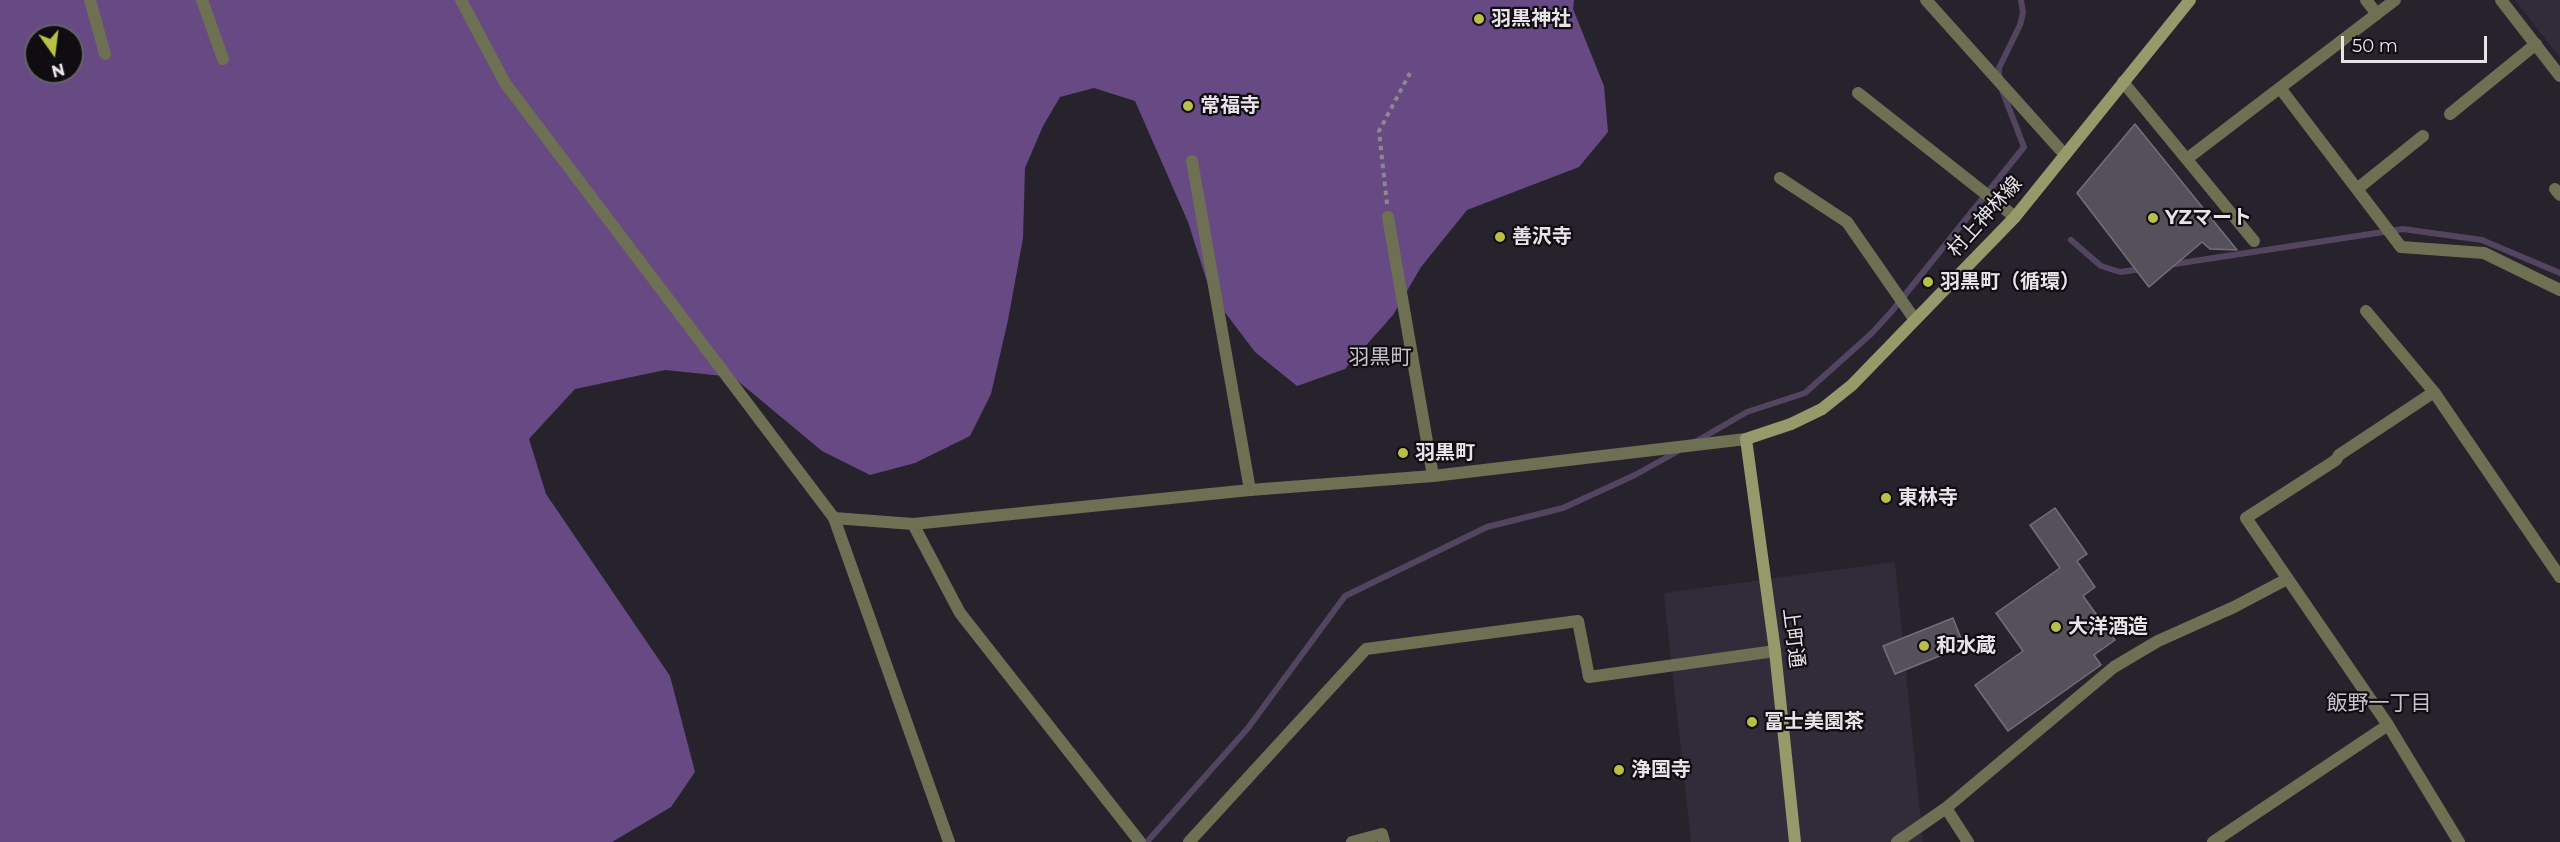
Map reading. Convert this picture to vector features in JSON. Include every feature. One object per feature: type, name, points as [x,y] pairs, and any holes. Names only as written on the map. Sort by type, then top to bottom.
[{"type":"main road","name":"村上神林線","points":[[1746,439],[1791,424],[1822,409],[1852,385],[2015,217],[2190,0]]},
{"type":"main road","name":"上町通","points":[[1746,439],[1775,651],[1795,842]]},
{"type":"street","points":[[90,0],[105,54]]},
{"type":"street","points":[[202,0],[223,59]]},
{"type":"street","points":[[461,0],[505,83],[834,518],[949,842]]},
{"type":"street","points":[[1926,0],[2065,155]]},
{"type":"street","points":[[2366,0],[2377,14]]},
{"type":"street","points":[[2188,158],[2396,0]]},
{"type":"street","points":[[2501,0],[2560,76]]},
{"type":"street","points":[[2450,114],[2536,44]]},
{"type":"street","points":[[2123,82],[2188,158],[2254,241]]},
{"type":"street","points":[[2280,88],[2401,247],[2484,253],[2560,290]]},
{"type":"street","points":[[1858,93],[2015,217]]},
{"type":"street","points":[[2357,189],[2422,136]]},
{"type":"street","points":[[1192,161],[1250,490]]},
{"type":"street","points":[[1780,178],[1847,222],[1915,320]]},
{"type":"street","points":[[1388,216],[1433,476]]},
{"type":"street","points":[[2366,312],[2434,392],[2560,577]]},
{"type":"street","points":[[2434,392],[2246,518],[2388,725],[2459,842]]},
{"type":"street","points":[[834,518],[913,524],[1250,490],[1433,476],[1746,439]]},
{"type":"street","points":[[913,524],[960,613],[1140,842]]},
{"type":"street","points":[[1897,842],[1946,808],[2114,667],[2158,641],[2234,607],[2287,579]]},
{"type":"street","points":[[1189,842],[1366,649],[1578,621],[1589,677],[1775,651]]},
{"type":"street","points":[[2213,842],[2388,725]]},
{"type":"street","points":[[1946,808],[1968,842]]},
{"type":"street","points":[[1352,842],[1382,834],[1384,842]]},
{"type":"path","points":[[1388,216],[1379,131],[1410,73]]},
{"type":"shaded area","points":[[0,0],[1574,0],[1573,9],[1604,86],[1608,132],[1579,167],[1467,210],[1421,267],[1393,315],[1345,369],[1297,386],[1255,352],[1211,294],[1188,222],[1135,101],[1094,88],[1060,97],[1043,126],[1025,168],[1023,238],[1008,320],[991,394],[970,436],[915,463],[870,475],[822,451],[733,377],[665,370],[575,389],[529,439],[546,494],[670,676],[695,772],[671,807],[612,842],[0,842]]},
{"type":"shaded area","points":[[2515,0],[2560,0],[2560,58]]},
{"type":"shaded area","points":[[1895,562],[1923,842],[1691,842],[1664,593]]},
{"type":"building","name":"YZマート","points":[[2135,124],[2237,250],[2210,249],[2202,242],[2149,287],[2077,193]]},
{"type":"building","name":"大洋酒造","points":[[2055,508],[2087,554],[2077,561],[2095,587],[2083,596],[2115,640],[2094,655],[2101,665],[2008,731],[1975,685],[2023,651],[1996,613],[2060,568],[2030,525]]},
{"type":"building","name":"和水蔵","points":[[1953,618],[1964,646],[1895,674],[1883,646]]},
{"type":"waterway","points":[[1999,81],[1999,68],[2020,25],[2023,13],[2021,0]]},
{"type":"waterway","points":[[1695,442],[1747,412],[1805,393],[1872,333],[1892,311],[2024,147],[2002,90]]},
{"type":"waterway","points":[[2168,265],[2403,229],[2482,240],[2560,273]]},
{"type":"waterway","points":[[2071,240],[2101,266],[2120,272],[2143,269]]},
{"type":"waterway","points":[[1147,842],[1248,728],[1345,596],[1487,527],[1563,508],[1635,475],[1678,451]]},
{"type":"place","name":"羽黒神社","points":[[1479,19]]},
{"type":"place","name":"常福寺","points":[[1188,106]]},
{"type":"place","name":"YZマート","points":[[2153,218]]},
{"type":"place","name":"善沢寺","points":[[1500,237]]},
{"type":"place","name":"羽黒町（循環）","points":[[1928,282]]},
{"type":"place","name":"羽黒町","points":[[1403,453]]},
{"type":"place","name":"東林寺","points":[[1886,498]]},
{"type":"place","name":"大洋酒造","points":[[2056,627]]},
{"type":"place","name":"和水蔵","points":[[1924,646]]},
{"type":"place","name":"冨士美園茶","points":[[1752,722]]},
{"type":"place","name":"浄国寺","points":[[1619,770]]},
{"type":"district","name":"羽黒町","points":[[1380,358]]},
{"type":"district","name":"飯野一丁目","points":[[2379,704]]}]
